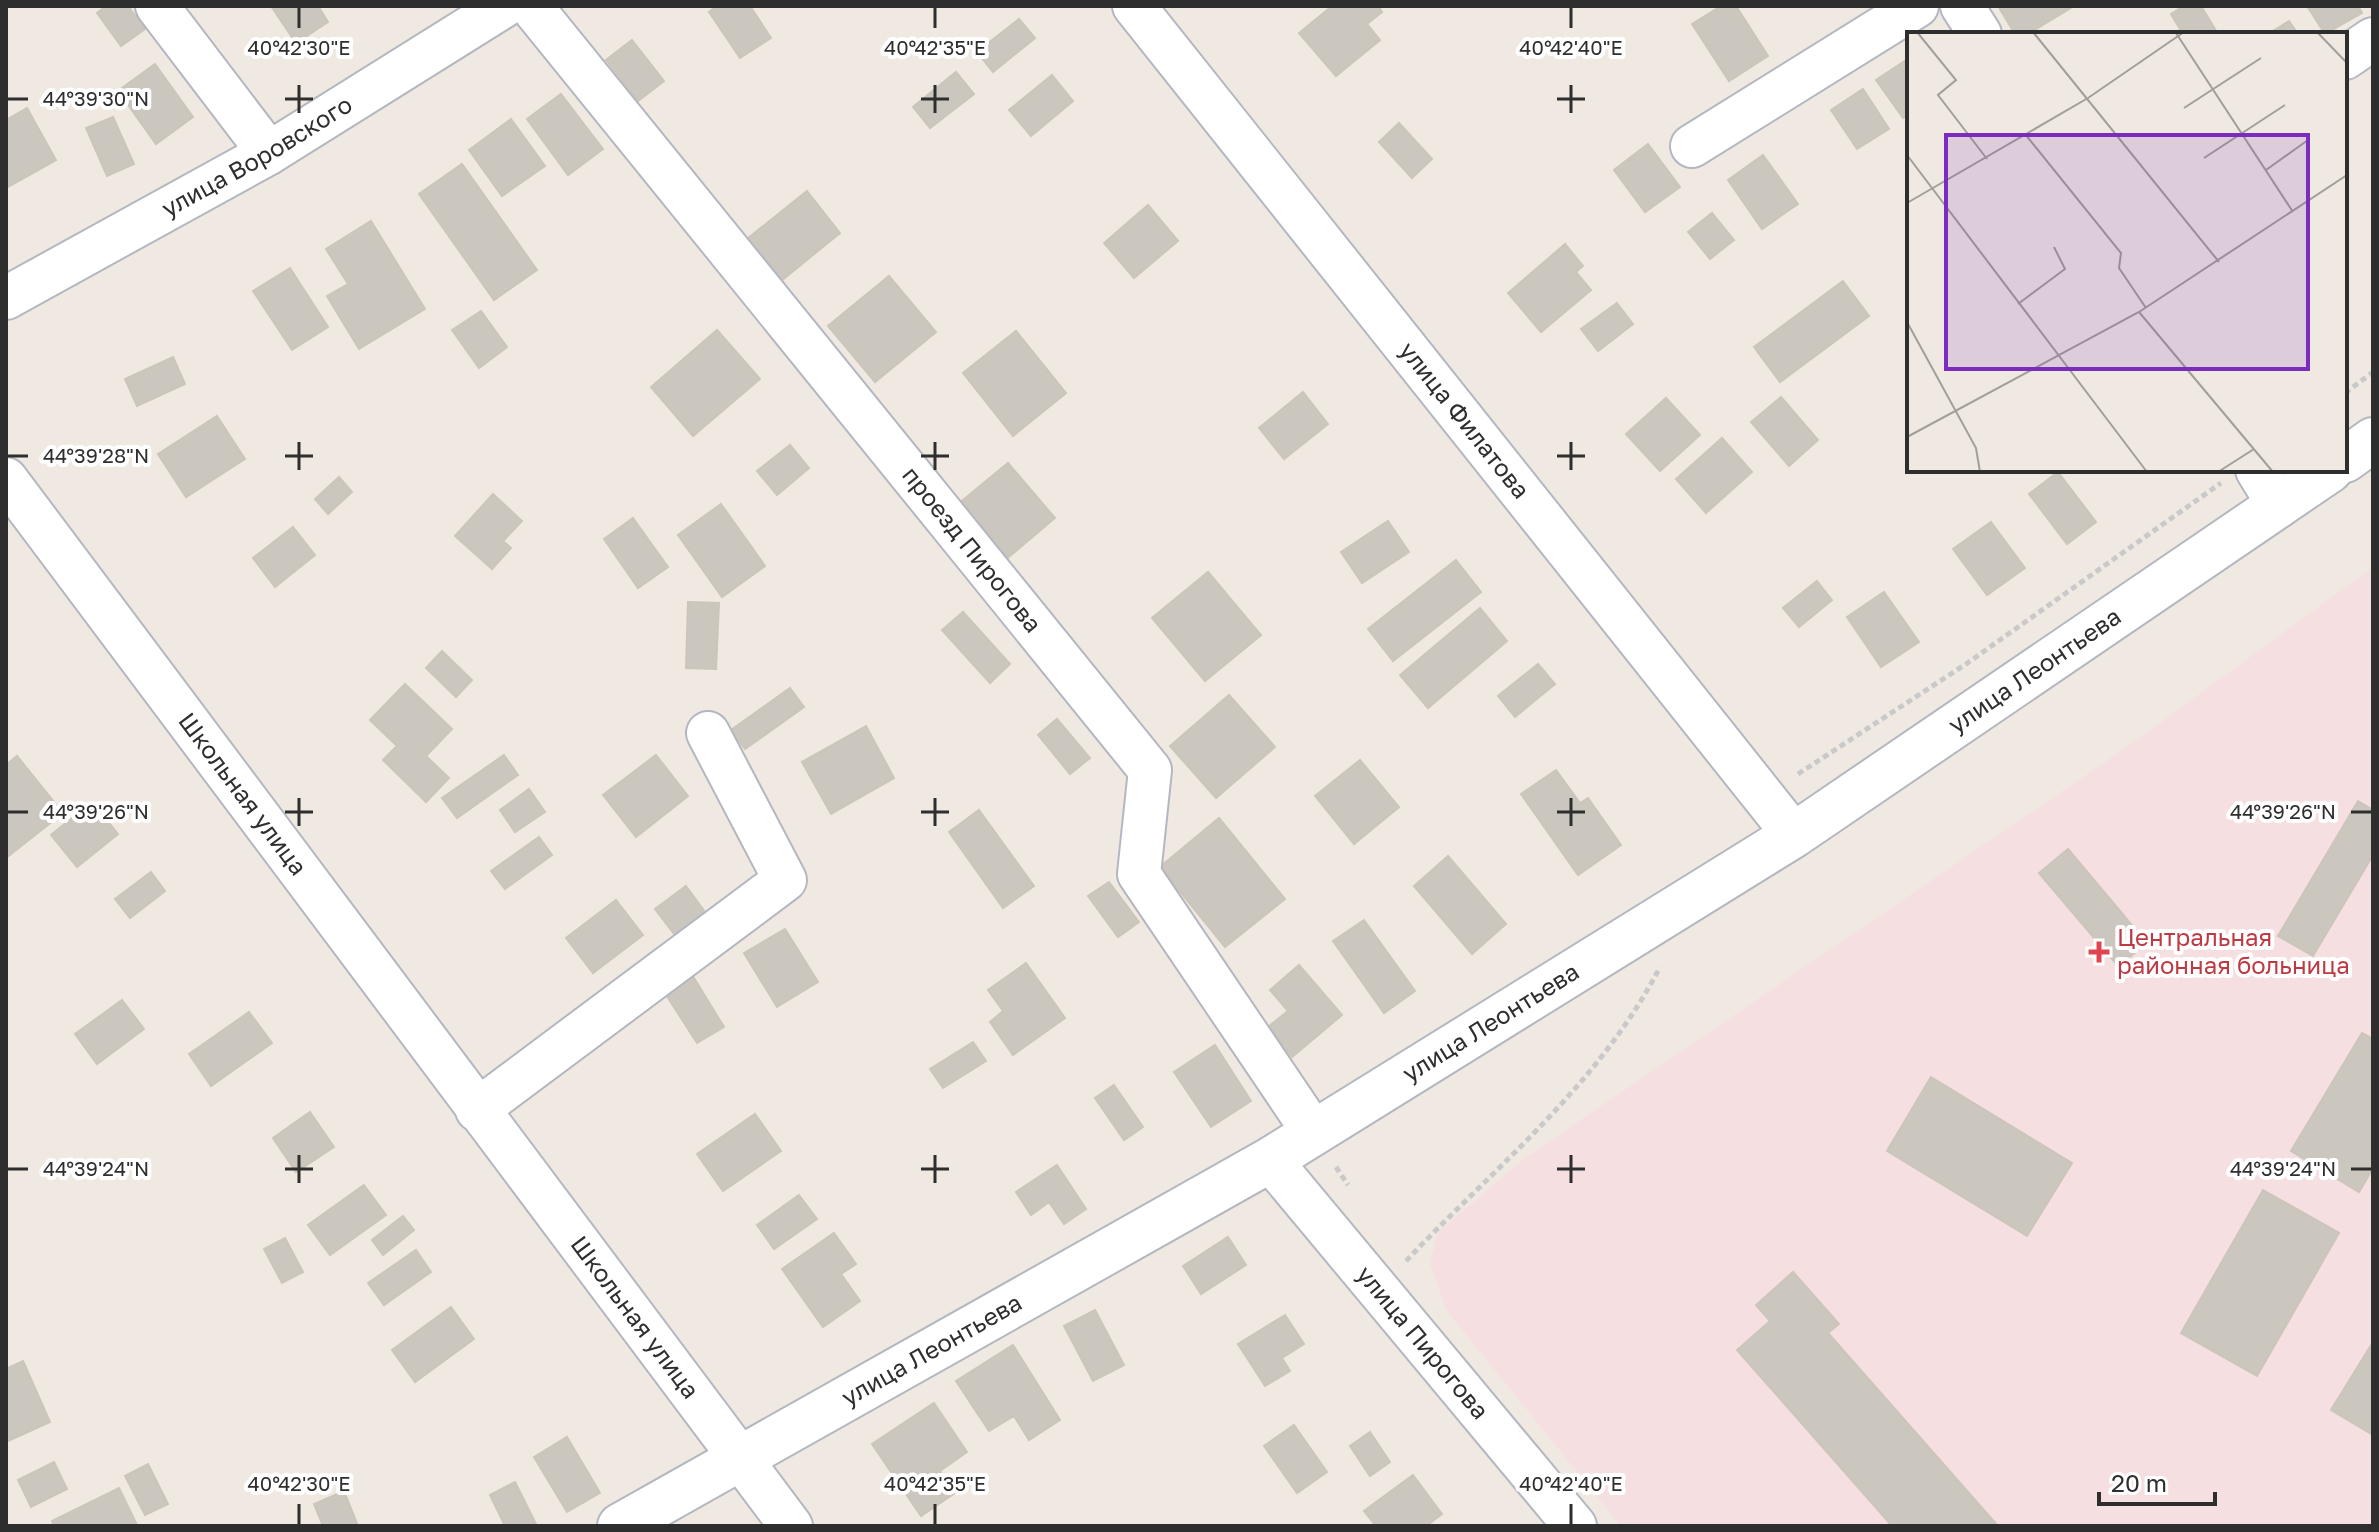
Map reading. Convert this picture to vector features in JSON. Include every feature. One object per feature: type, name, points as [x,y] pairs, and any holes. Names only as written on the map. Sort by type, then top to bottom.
[{"type":"street","points":[[157,6],[269,153]]},
{"type":"street","name":"улица Воровского","points":[[6,298],[269,153],[504,6]]},
{"type":"street","name":"проезд Пирогова","points":[[531,6],[1150,770],[1139,874],[1314,1133]]},
{"type":"street","name":"улица Филатова","points":[[1134,6],[1794,835]]},
{"type":"street","points":[[1692,146],[1917,6]]},
{"type":"street","points":[[1962,6],[1979,32]]},
{"type":"street","points":[[2347,57],[2373,39]]},
{"type":"street","points":[[2347,459],[2373,440]]},
{"type":"street","name":"улица Леонтьева","points":[[620,1526],[740,1461],[1314,1133],[1794,835],[2254,485],[2320,472]]},
{"type":"street","name":"Школьная улица","points":[[6,479],[791,1526]]},
{"type":"street","points":[[477,1110],[785,880],[708,733]]},
{"type":"street","name":"улица Пирогова","points":[[1270,1160],[1575,1526]]},
{"type":"path","points":[[2347,392],[2373,372]]},
{"type":"path","points":[[1763,797],[1966,664],[2254,485]]},
{"type":"path","points":[[1401,1267],[1452,1211],[1555,1114],[1609,1050],[1665,957]]},
{"type":"shaded area","name":"Центральная районная больница","points":[[2373,567],[2373,1526],[1621,1526],[1447,1311],[1430,1263],[1438,1232],[1525,1158],[2127,747]]},
{"type":"building","points":[[106,6],[128,6],[145,29],[121,46],[97,13]]},
{"type":"building","points":[[271,6],[318,6],[328,22],[296,43]]},
{"type":"building","points":[[717,6],[750,6],[771,38],[740,58],[709,12]]},
{"type":"building","points":[[1332,6],[1378,6],[1382,12],[1367,24],[1380,40],[1336,76],[1299,33]]},
{"type":"building","points":[[1721,6],[1736,6],[1768,56],[1729,81],[1692,24]]},
{"type":"building","points":[[1998,6],[2074,6],[2031,32],[2014,32]]},
{"type":"building","points":[[2184,6],[2201,6],[2217,32],[2182,32],[2171,14]]},
{"type":"building","points":[[2307,6],[2358,6],[2362,13],[2324,32]]},
{"type":"building","points":[[1019,19],[1035,38],[993,72],[977,52]]},
{"type":"building","points":[[2289,21],[2297,32],[2273,32]]},
{"type":"building","points":[[632,40],[664,81],[638,101],[606,60]]},
{"type":"building","points":[[1907,59],[1907,115],[1903,118],[1876,80]]},
{"type":"building","points":[[155,64],[193,117],[156,144],[118,91]]},
{"type":"building","points":[[956,72],[974,94],[930,128],[913,107]]},
{"type":"building","points":[[1052,75],[1073,101],[1031,136],[1009,110]]},
{"type":"building","points":[[1863,89],[1889,129],[1857,149],[1831,110]]},
{"type":"building","points":[[561,94],[603,149],[568,175],[527,119]]},
{"type":"building","points":[[27,108],[56,160],[6,188],[6,120]]},
{"type":"building","points":[[113,117],[134,164],[107,176],[86,128]]},
{"type":"building","points":[[511,119],[545,166],[502,196],[469,150]]},
{"type":"building","points":[[1399,123],[1432,159],[1412,178],[1379,142]]},
{"type":"building","points":[[1648,144],[1680,187],[1645,212],[1614,170]]},
{"type":"building","points":[[1763,155],[1798,204],[1762,229],[1728,180]]},
{"type":"building","points":[[462,164],[537,270],[494,300],[419,194]]},
{"type":"building","points":[[807,191],[840,233],[781,281],[747,239]]},
{"type":"building","points":[[1148,205],[1178,241],[1134,278],[1104,243]]},
{"type":"building","points":[[1712,213],[1734,240],[1710,259],[1688,232]]},
{"type":"building","points":[[371,221],[425,309],[359,349],[327,296],[348,284],[326,249]]},
{"type":"building","points":[[1565,244],[1583,266],[1576,272],[1591,290],[1541,332],[1508,293]]},
{"type":"building","points":[[290,268],[328,327],[292,350],[253,291]]},
{"type":"building","points":[[889,276],[936,332],[875,382],[828,326]]},
{"type":"building","points":[[1843,281],[1869,316],[1780,382],[1754,347]]},
{"type":"building","points":[[1617,303],[1633,324],[1598,351],[1581,329]]},
{"type":"building","points":[[481,311],[507,347],[479,368],[452,330]]},
{"type":"building","points":[[717,330],[760,379],[693,436],[651,387]]},
{"type":"building","points":[[1016,331],[1066,393],[1013,436],[963,373]]},
{"type":"building","points":[[173,357],[185,384],[137,406],[125,379]]},
{"type":"building","points":[[1303,392],[1328,424],[1284,459],[1259,428]]},
{"type":"building","points":[[1781,397],[1818,440],[1789,466],[1751,422]]},
{"type":"building","points":[[1666,398],[1700,435],[1660,471],[1626,434]]},
{"type":"building","points":[[217,416],[245,459],[186,497],[158,454]]},
{"type":"building","points":[[1722,438],[1752,472],[1706,513],[1676,479]]},
{"type":"building","points":[[790,445],[809,468],[777,495],[757,471]]},
{"type":"building","points":[[1008,463],[1055,518],[1004,561],[957,505]]},
{"type":"building","points":[[2058,472],[2096,522],[2067,544],[2029,494]]},
{"type":"building","points":[[339,477],[352,492],[328,514],[315,499]]},
{"type":"building","points":[[493,494],[522,521],[503,541],[511,548],[492,569],[455,536]]},
{"type":"building","points":[[721,504],[765,566],[722,597],[678,535]]},
{"type":"building","points":[[633,518],[668,567],[638,588],[604,539]]},
{"type":"building","points":[[1388,521],[1409,552],[1362,583],[1341,552]]},
{"type":"building","points":[[1991,522],[2025,568],[1987,595],[1953,549]]},
{"type":"building","points":[[293,527],[315,555],[275,587],[253,558]]},
{"type":"building","points":[[1456,560],[1481,592],[1393,661],[1368,629]]},
{"type":"building","points":[[1208,572],[1261,635],[1205,681],[1152,618]]},
{"type":"building","points":[[1817,581],[1832,600],[1799,627],[1783,608]]},
{"type":"building","points":[[1884,592],[1919,642],[1881,667],[1847,617]]},
{"type":"building","points":[[688,602],[719,603],[716,669],[686,668]]},
{"type":"building","points":[[1480,608],[1507,641],[1428,708],[1400,675]]},
{"type":"building","points":[[963,612],[1010,664],[990,683],[942,630]]},
{"type":"building","points":[[442,651],[472,680],[456,697],[426,668]]},
{"type":"building","points":[[1538,664],[1555,684],[1515,717],[1498,696]]},
{"type":"building","points":[[405,684],[452,729],[426,756],[449,778],[426,802],[383,760],[397,746],[370,720]]},
{"type":"building","points":[[790,688],[804,707],[745,749],[731,730]]},
{"type":"building","points":[[1229,695],[1275,747],[1216,798],[1170,746]]},
{"type":"building","points":[[1057,719],[1090,758],[1070,774],[1038,735]]},
{"type":"building","points":[[866,726],[894,778],[831,814],[802,762]]},
{"type":"building","points":[[504,755],[518,775],[457,818],[442,798]]},
{"type":"building","points":[[656,755],[688,796],[636,837],[603,795]]},
{"type":"building","points":[[17,756],[63,813],[6,858],[6,765]]},
{"type":"building","points":[[1360,760],[1399,807],[1354,844],[1315,796]]},
{"type":"building","points":[[1556,770],[1580,803],[1588,798],[1621,845],[1578,875],[1521,794]]},
{"type":"building","points":[[529,789],[545,812],[515,832],[500,810]]},
{"type":"building","points":[[2358,801],[2373,810],[2373,855],[2313,956],[2278,936]]},
{"type":"building","points":[[92,802],[118,834],[77,867],[51,835]]},
{"type":"building","points":[[979,810],[1034,886],[1003,908],[949,832]]},
{"type":"building","points":[[1219,818],[1285,899],[1225,947],[1160,867]]},
{"type":"building","points":[[539,837],[552,855],[505,889],[491,871]]},
{"type":"building","points":[[2068,849],[2147,943],[2118,966],[2039,873]]},
{"type":"building","points":[[1448,856],[1506,924],[1472,954],[1414,886]]},
{"type":"building","points":[[151,872],[165,891],[130,918],[115,899]]},
{"type":"building","points":[[1109,882],[1139,922],[1118,937],[1088,896]]},
{"type":"building","points":[[686,886],[708,916],[678,939],[655,909]]},
{"type":"building","points":[[616,900],[643,935],[593,973],[566,938]]},
{"type":"building","points":[[1364,920],[1415,991],[1384,1013],[1333,941]]},
{"type":"building","points":[[785,929],[818,982],[777,1007],[744,953]]},
{"type":"building","points":[[1026,963],[1065,1018],[1013,1055],[990,1022],[1003,1011],[988,990]]},
{"type":"building","points":[[1299,965],[1342,1015],[1292,1057],[1268,1027],[1288,1011],[1270,990]]},
{"type":"building","points":[[691,973],[724,1027],[697,1043],[663,990]]},
{"type":"building","points":[[122,1000],[144,1029],[97,1064],[75,1034]]},
{"type":"building","points":[[249,1012],[272,1043],[211,1086],[189,1054]]},
{"type":"building","points":[[2362,1033],[2373,1039],[2373,1168],[2359,1192],[2291,1151]]},
{"type":"building","points":[[973,1042],[986,1061],[943,1088],[930,1069]]},
{"type":"building","points":[[1215,1045],[1251,1101],[1211,1127],[1174,1072]]},
{"type":"building","points":[[1931,1077],[2072,1163],[2027,1236],[1887,1151]]},
{"type":"building","points":[[1114,1085],[1143,1127],[1124,1140],[1095,1098]]},
{"type":"building","points":[[310,1112],[334,1147],[296,1172],[273,1138]]},
{"type":"building","points":[[755,1114],[781,1151],[723,1191],[697,1154]]},
{"type":"building","points":[[1057,1165],[1086,1209],[1064,1224],[1049,1202],[1031,1215],[1016,1192]]},
{"type":"building","points":[[364,1185],[386,1215],[330,1255],[308,1225]]},
{"type":"building","points":[[2263,1190],[2339,1233],[2257,1376],[2181,1333]]},
{"type":"building","points":[[799,1195],[817,1219],[774,1249],[757,1225]]},
{"type":"building","points":[[403,1216],[414,1230],[383,1255],[372,1240]]},
{"type":"building","points":[[834,1233],[856,1264],[841,1274],[860,1301],[823,1327],[782,1269]]},
{"type":"building","points":[[1228,1237],[1246,1265],[1201,1294],[1183,1266]]},
{"type":"building","points":[[285,1238],[303,1272],[282,1283],[264,1249]]},
{"type":"building","points":[[416,1250],[431,1272],[384,1305],[368,1283]]},
{"type":"building","points":[[1793,1272],[1839,1324],[1828,1333],[1998,1526],[1892,1526],[1737,1350],[1770,1321],[1756,1305]]},
{"type":"building","points":[[451,1307],[474,1339],[415,1382],[392,1350]]},
{"type":"building","points":[[1095,1310],[1124,1365],[1093,1381],[1064,1326]]},
{"type":"building","points":[[1285,1315],[1304,1344],[1282,1358],[1290,1371],[1265,1386],[1238,1344]]},
{"type":"building","points":[[2373,1342],[2373,1435],[2331,1410]]},
{"type":"building","points":[[1013,1345],[1060,1420],[1029,1440],[1014,1416],[989,1431],[956,1381]]},
{"type":"building","points":[[23,1361],[50,1422],[6,1442],[6,1369]]},
{"type":"building","points":[[934,1403],[967,1452],[940,1471],[955,1493],[921,1516],[872,1444]]},
{"type":"building","points":[[1294,1425],[1327,1472],[1297,1493],[1264,1446]]},
{"type":"building","points":[[1370,1432],[1390,1462],[1370,1476],[1350,1446]]},
{"type":"building","points":[[567,1437],[600,1493],[567,1512],[534,1457]]},
{"type":"building","points":[[54,1462],[67,1489],[31,1507],[18,1480]]},
{"type":"building","points":[[148,1464],[168,1504],[145,1515],[125,1476]]},
{"type":"building","points":[[1413,1475],[1442,1514],[1426,1526],[1376,1526],[1364,1511]]},
{"type":"building","points":[[515,1482],[537,1526],[505,1526],[490,1495]]},
{"type":"building","points":[[119,1488],[137,1525],[54,1526],[52,1521]]},
{"type":"building","points":[[344,1491],[358,1526],[323,1526],[314,1504]]},
{"type":"place","name":"Центральная районная больница","points":[[2099,952]]}]
